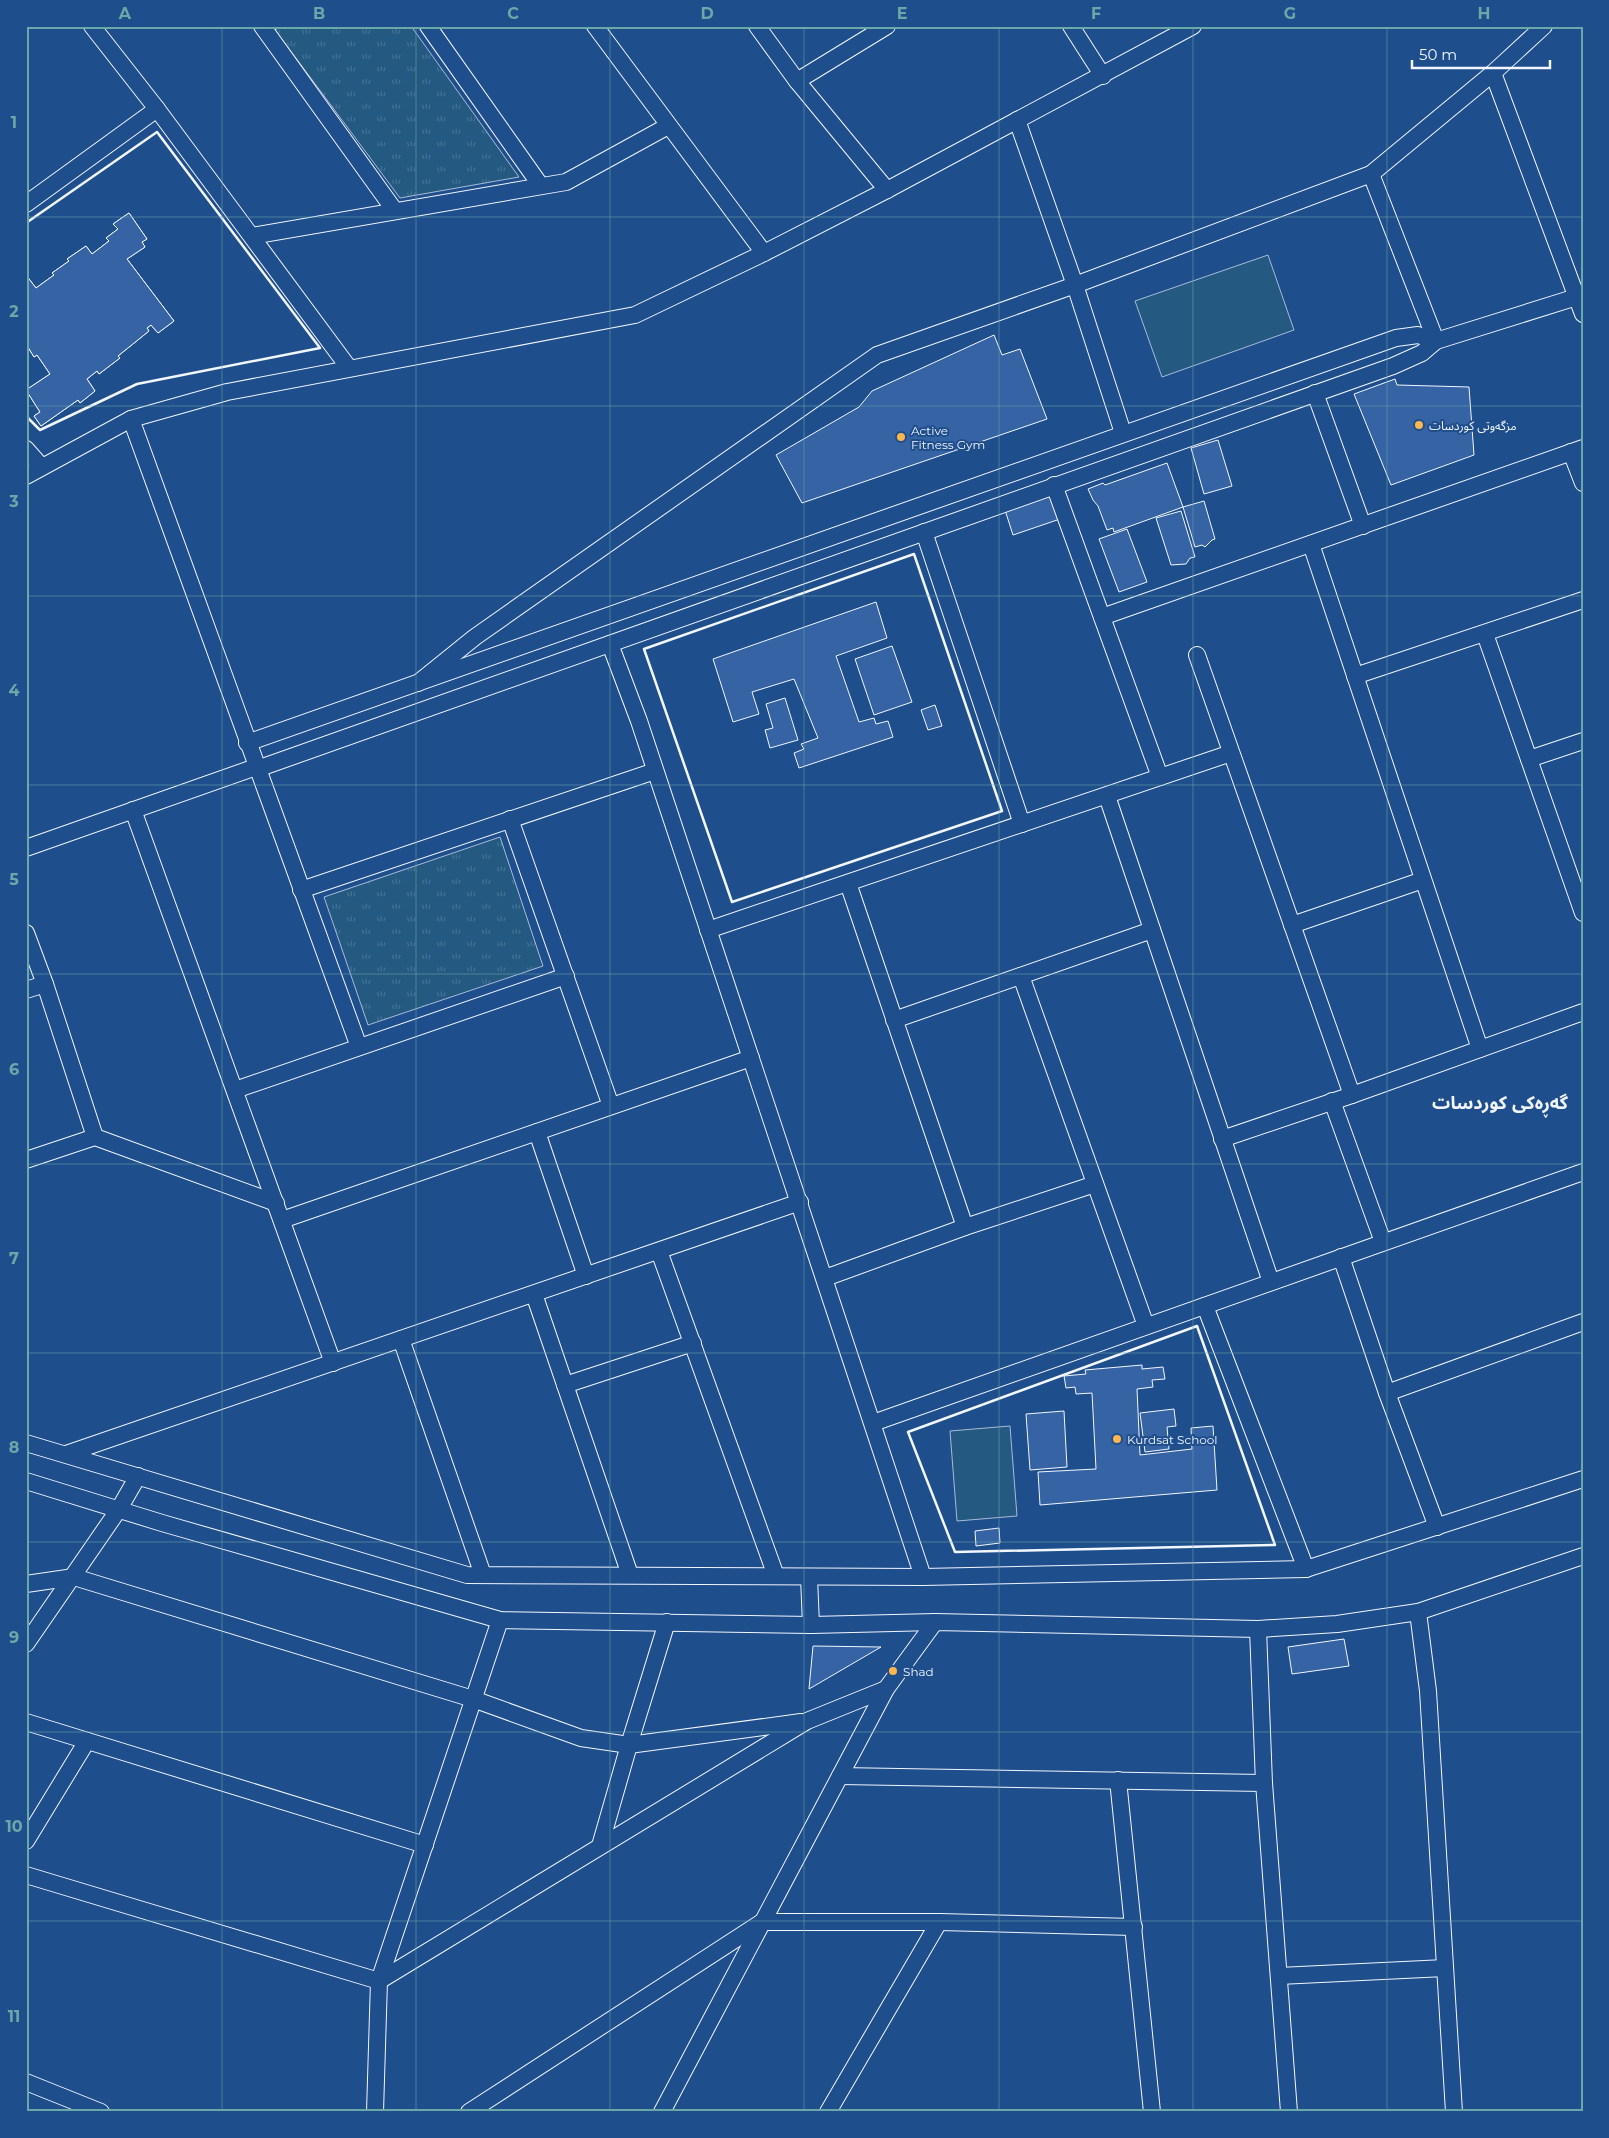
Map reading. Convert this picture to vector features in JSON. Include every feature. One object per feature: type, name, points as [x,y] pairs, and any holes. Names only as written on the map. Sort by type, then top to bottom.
[{"type":"street","points":[[92,26],[157,109],[349,368]]},
{"type":"street","points":[[262,26],[396,211]]},
{"type":"street","points":[[428,26],[541,186]]},
{"type":"street","points":[[595,26],[764,253]]},
{"type":"street","points":[[757,26],[798,81],[887,190]]},
{"type":"street","points":[[798,81],[887,26]]},
{"type":"street","points":[[1071,26],[1103,76]]},
{"type":"street","points":[[26,476],[41,466],[131,419],[228,392],[636,315],[764,253],[887,190],[1103,76],[1193,26]]},
{"type":"street","points":[[418,683],[483,632],[877,356],[1075,285],[1371,174],[1494,73],[1544,26]]},
{"type":"street","points":[[1494,73],[1580,297],[1583,314]]},
{"type":"street","points":[[26,204],[157,109]]},
{"type":"street","points":[[1017,120],[1075,285],[1123,433]]},
{"type":"street","points":[[252,236],[566,182],[668,126]]},
{"type":"street","points":[[1371,174],[1436,340]]},
{"type":"street","points":[[26,848],[610,644],[1411,359],[1422,353],[1436,340],[1580,297]]},
{"type":"street","points":[[248,743],[1396,338],[1418,335],[1436,340]]},
{"type":"street","points":[[1315,393],[1363,526]]},
{"type":"street","points":[[131,419],[256,768],[359,1047]]},
{"type":"street","points":[[26,449],[41,466]]},
{"type":"street","points":[[1102,617],[1577,450],[1583,483]]},
{"type":"street","points":[[1054,486],[1160,777]]},
{"type":"street","points":[[924,532],[1022,824]]},
{"type":"street","points":[[1311,544],[1480,1049]]},
{"type":"street","points":[[1356,676],[1583,600]]},
{"type":"street","points":[[1486,634],[1583,913]]},
{"type":"street","points":[[610,644],[656,771],[923,1577]]},
{"type":"street","points":[[1197,655],[1352,1095]]},
{"type":"street","points":[[1529,759],[1583,741]]},
{"type":"street","points":[[708,930],[1231,753]]},
{"type":"street","points":[[301,890],[656,771]]},
{"type":"street","points":[[1107,796],[1271,1282]]},
{"type":"street","points":[[133,810],[333,1363]]},
{"type":"street","points":[[510,819],[612,1106]]},
{"type":"street","points":[[1292,926],[1423,880]]},
{"type":"street","points":[[848,883],[965,1227]]},
{"type":"street","points":[[894,1020],[1152,930]]},
{"type":"street","points":[[26,933],[45,984],[95,1137]]},
{"type":"street","points":[[235,1090],[566,976]]},
{"type":"street","points":[[1021,976],[1146,1326]]},
{"type":"street","points":[[26,990],[45,984]]},
{"type":"street","points":[[1222,1138],[1352,1095],[1583,1012]]},
{"type":"street","points":[[282,1220],[751,1058]]},
{"type":"street","points":[[1332,1101],[1383,1242]]},
{"type":"street","points":[[537,1132],[586,1276]]},
{"type":"street","points":[[26,1160],[95,1137],[276,1203]]},
{"type":"street","points":[[873,1423],[1583,1172]]},
{"type":"street","points":[[825,1278],[965,1227],[1095,1184]]},
{"type":"street","points":[[66,1454],[800,1202]]},
{"type":"street","points":[[659,1250],[776,1576]]},
{"type":"street","points":[[1341,1257],[1387,1393],[1437,1527]]},
{"type":"street","points":[[534,1294],[630,1575]]},
{"type":"street","points":[[1205,1306],[1306,1569]]},
{"type":"street","points":[[1387,1393],[1583,1322]]},
{"type":"street","points":[[401,1340],[483,1574]]},
{"type":"street","points":[[565,1384],[692,1343]]},
{"type":"street","points":[[26,1443],[467,1574],[923,1577],[1306,1569],[1583,1479]]},
{"type":"street","points":[[26,1644],[74,1577],[119,1509],[138,1476]]},
{"type":"street","points":[[26,1481],[500,1620],[811,1625],[935,1622],[1258,1629],[1337,1624],[1418,1612],[1583,1556]]},
{"type":"street","points":[[26,1584],[74,1577],[473,1699],[582,1738],[628,1745],[807,1722]]},
{"type":"street","points":[[809,1577],[811,1625]]},
{"type":"street","points":[[1418,1612],[1428,1691],[1454,2112]]},
{"type":"street","points":[[375,2112],[379,1981],[500,1620]]},
{"type":"street","points":[[600,1846],[628,1745],[667,1622]]},
{"type":"street","points":[[662,2112],[886,1690],[935,1622]]},
{"type":"street","points":[[1258,1629],[1264,1783],[1289,2112]]},
{"type":"street","points":[[26,1875],[379,1981],[807,1722],[886,1690]]},
{"type":"street","points":[[26,1722],[425,1846]]},
{"type":"street","points":[[26,1841],[87,1740]]},
{"type":"street","points":[[840,1776],[1264,1783]]},
{"type":"street","points":[[1118,1780],[1152,2112]]},
{"type":"street","points":[[469,2112],[762,1922],[939,1922],[1134,1927]]},
{"type":"street","points":[[828,2112],[939,1922]]},
{"type":"street","points":[[1279,1976],[1445,1968]]},
{"type":"street","points":[[26,2082],[101,2112]]},
{"type":"green space","points":[[281,26],[411,26],[519,177],[400,198],[275,30]]},
{"type":"green space","points":[[1268,255],[1294,330],[1162,377],[1135,301]]},
{"type":"green space","points":[[500,837],[543,966],[368,1025],[324,897]]},
{"type":"green space","points":[[1010,1426],[1017,1516],[957,1521],[950,1431]]},
{"type":"building","points":[[129,213],[147,239],[142,242],[145,247],[127,259],[174,321],[158,333],[151,325],[147,328],[149,331],[118,356],[120,358],[99,374],[97,371],[87,379],[95,391],[80,403],[78,400],[41,426],[34,416],[40,412],[26,390],[50,374],[37,355],[34,357],[26,344],[26,275],[36,288],[69,261],[67,259],[86,246],[92,254],[109,241],[106,238],[118,229],[113,224]],"holes":[[[109,284],[128,309],[85,340],[67,315]]]},
{"type":"building","points":[[129,213],[147,239],[142,242],[145,247],[127,259],[174,321],[158,333],[151,325],[147,328],[149,331],[118,356],[120,358],[99,374],[97,371],[87,379],[95,391],[80,403],[78,400],[41,426],[34,416],[40,412],[26,390],[50,374],[37,355],[34,357],[26,344],[26,275],[36,288],[69,261],[67,259],[86,246],[92,254],[109,241],[106,238],[118,229],[113,224]]},
{"type":"building","name":"Active Fitness Gym","points":[[994,335],[1002,355],[1020,349],[1047,419],[802,503],[776,455],[859,407],[872,391]]},
{"type":"building","name":"مزگەوتی كوردسات","points":[[1395,379],[1397,385],[1469,387],[1474,455],[1391,485],[1354,394]]},
{"type":"building","points":[[1218,440],[1232,486],[1204,494],[1191,448]]},
{"type":"building","points":[[1167,463],[1183,507],[1114,532],[1113,528],[1107,530],[1098,506],[1088,489],[1103,483],[1105,485]]},
{"type":"building","points":[[1055,493],[1063,518],[1013,535],[1005,510]]},
{"type":"building","points":[[1204,501],[1215,539],[1205,547],[1202,545],[1195,547],[1183,507]]},
{"type":"building","points":[[1181,511],[1195,557],[1190,558],[1186,564],[1171,565],[1156,518]]},
{"type":"building","points":[[1127,529],[1147,582],[1119,592],[1099,539]]},
{"type":"building","points":[[876,602],[887,638],[836,656],[859,722],[874,718],[876,724],[888,721],[893,737],[799,768],[794,753],[804,749],[801,744],[818,738],[794,679],[752,692],[759,714],[733,722],[713,659]]},
{"type":"building","points":[[892,646],[912,702],[874,715],[855,659]]},
{"type":"building","points":[[785,698],[798,740],[770,748],[765,730],[773,728],[766,704]]},
{"type":"building","points":[[935,705],[942,726],[928,730],[921,710]]},
{"type":"building","name":"Kurdsat School","points":[[1142,1365],[1142,1369],[1163,1367],[1165,1379],[1152,1380],[1153,1387],[1137,1389],[1140,1455],[1192,1449],[1191,1428],[1213,1426],[1217,1490],[1040,1505],[1038,1472],[1096,1469],[1092,1393],[1076,1394],[1075,1387],[1066,1388],[1064,1376],[1086,1374],[1085,1370]]},
{"type":"building","points":[[1174,1409],[1176,1426],[1167,1427],[1169,1449],[1145,1452],[1140,1413]]},
{"type":"building","points":[[1064,1411],[1067,1467],[1030,1470],[1026,1414]]},
{"type":"building","points":[[999,1528],[1000,1543],[976,1546],[975,1531]]},
{"type":"building","points":[[1344,1639],[1349,1666],[1292,1674],[1288,1647]]},
{"type":"building","points":[[813,1646],[881,1647],[809,1689]]},
{"type":"wall","points":[[26,223],[157,132],[320,348],[137,384],[40,430],[26,416]]},
{"type":"wall","points":[[914,554],[1002,811],[732,902],[644,649],[914,554]]},
{"type":"wall","points":[[1197,1326],[1275,1545],[955,1552],[908,1432],[1197,1326]]},
{"type":"place","name":"مزگەوتی كوردسات","points":[[1419,425]]},
{"type":"place","name":"Active Fitness Gym","points":[[901,437]]},
{"type":"place","name":"Kurdsat School","points":[[1117,1439]]},
{"type":"place","name":"Shad","points":[[893,1671]]},
{"type":"district","name":"گەڕەکی کوردسات","points":[[1500,1103]]}]
